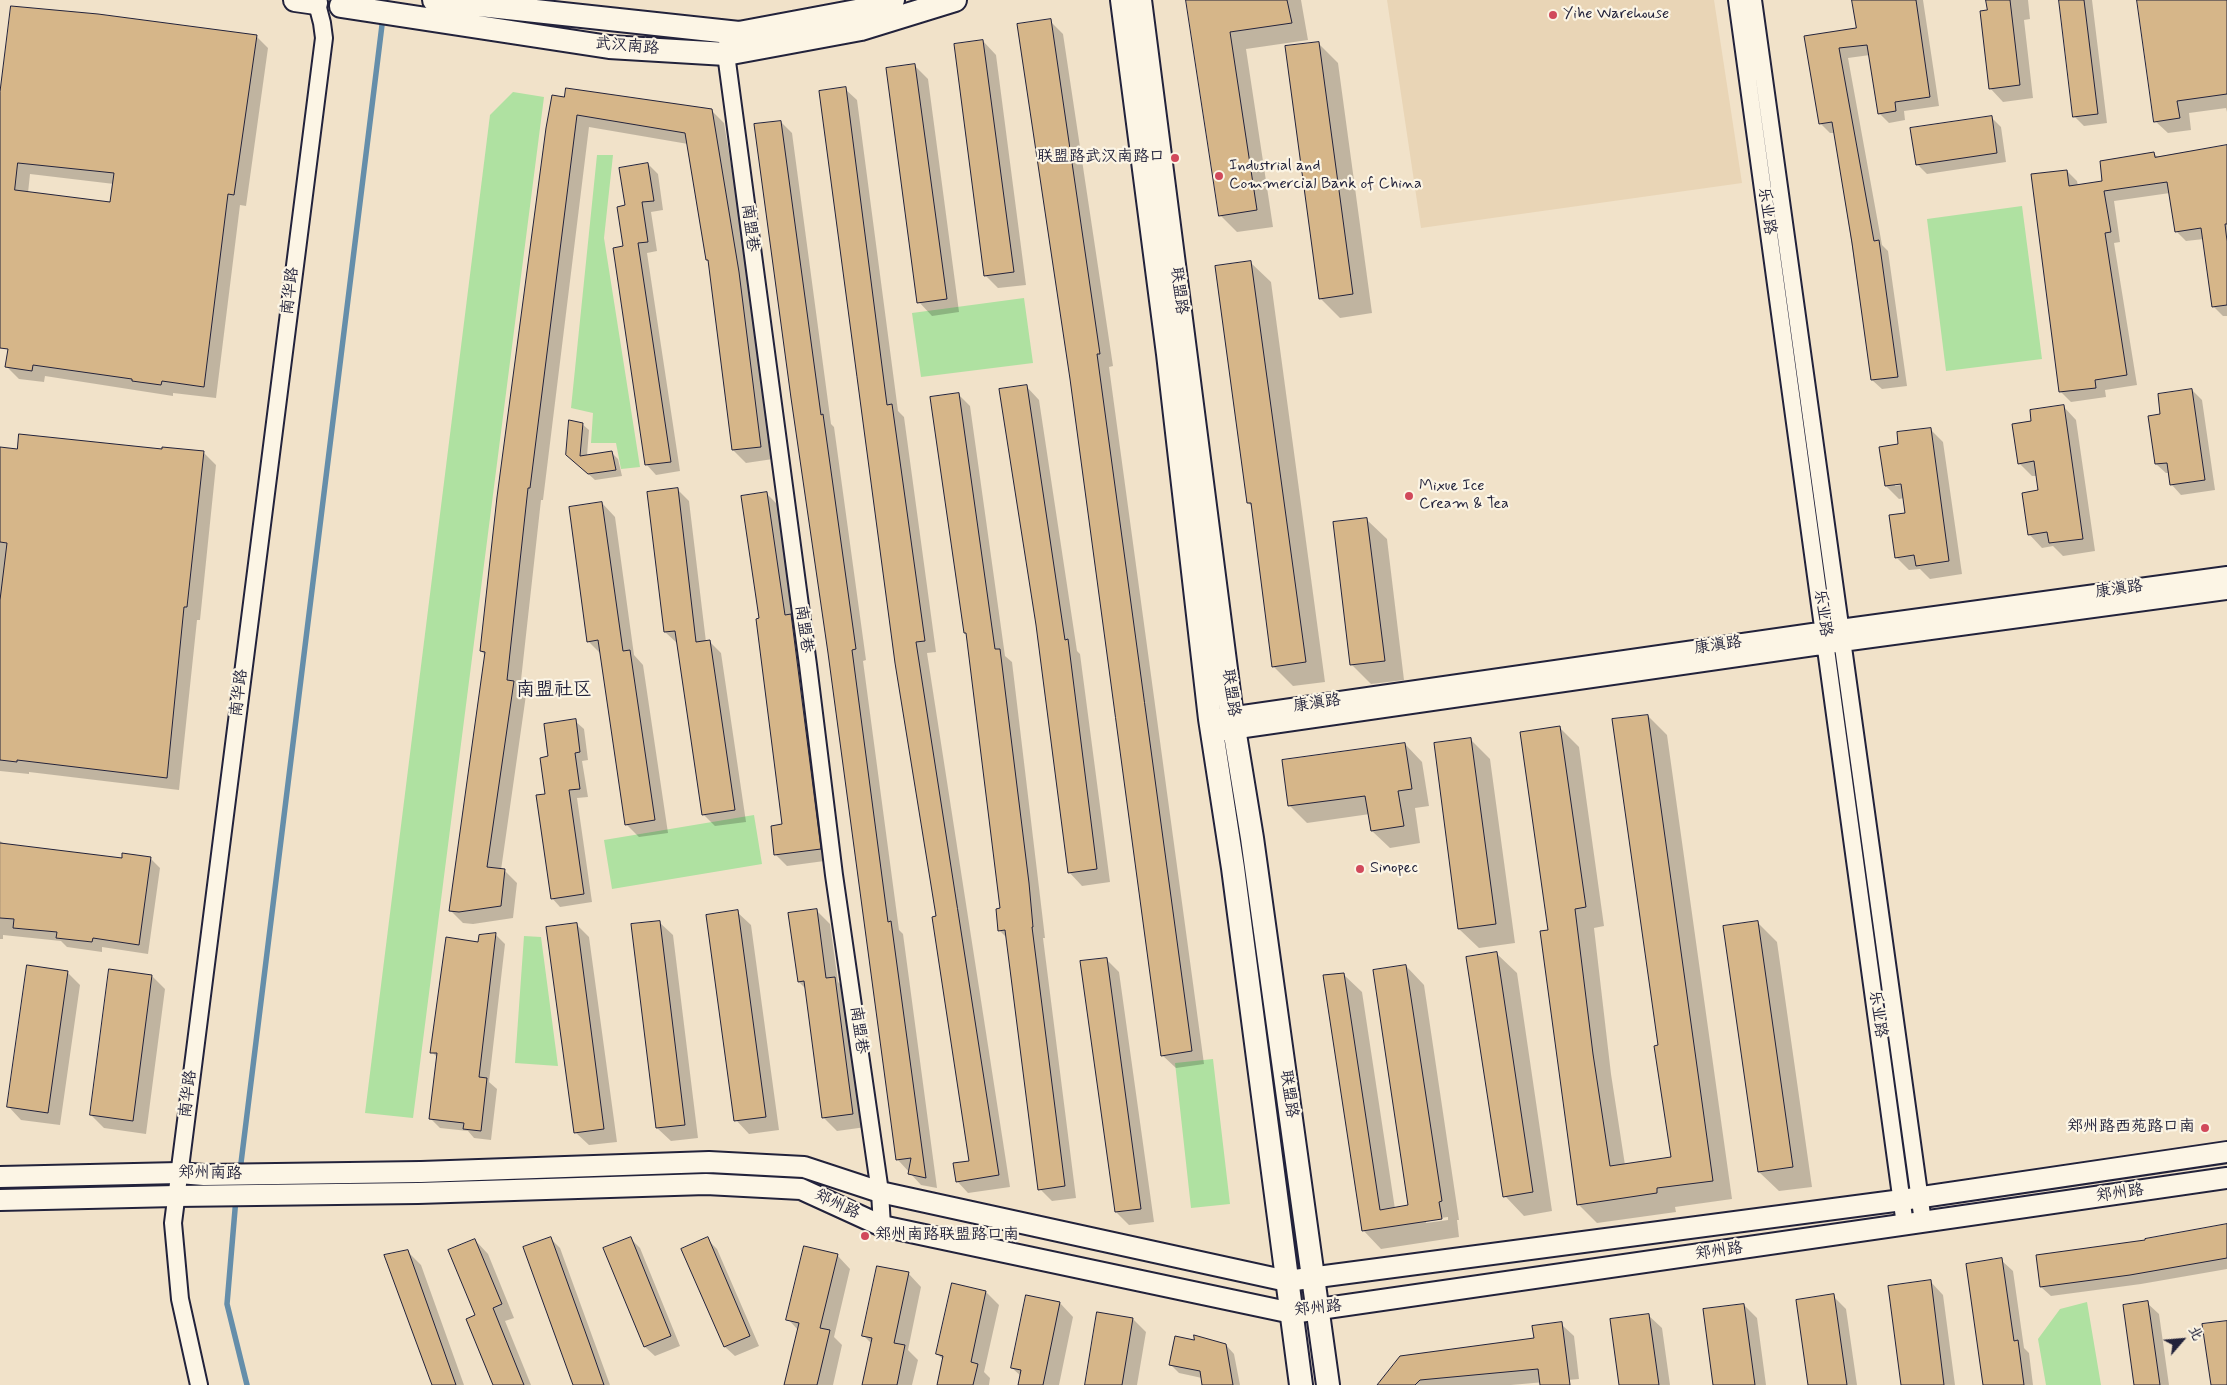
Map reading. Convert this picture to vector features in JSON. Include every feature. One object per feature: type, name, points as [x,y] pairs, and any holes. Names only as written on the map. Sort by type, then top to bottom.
[{"type":"main road","name":"武汉南路","points":[[727,43],[739,33],[862,10],[893,0]]},
{"type":"main road","name":"武汉南路","points":[[341,6],[452,8],[609,46],[727,43],[861,29],[955,0]]},
{"type":"main road","name":"联盟路","points":[[1122,0],[1168,354],[1211,726],[1234,878],[1301,1385]]},
{"type":"main road","name":"联盟路","points":[[1140,0],[1234,723],[1328,1385]]},
{"type":"street","name":"乐业路","points":[[1736,0],[1833,637],[1914,1224]]},
{"type":"street","name":"乐业路","points":[[1753,0],[1833,637]]},
{"type":"street","name":"武汉南路","points":[[309,1],[341,6]]},
{"type":"street","name":"南华路","points":[[199,1385],[180,1299],[173,1223],[324,38],[322,23],[309,1]]},
{"type":"street","name":"南盟巷","points":[[727,43],[834,875],[880,1192],[882,1226]]},
{"type":"street","name":"康滇路","points":[[1211,726],[1833,637],[2227,575]]},
{"type":"street","name":"康滇路","points":[[1833,637],[2227,590]]},
{"type":"street","name":"郑州路","points":[[421,1172],[709,1162],[804,1167],[880,1192],[1288,1281],[1314,1276],[1911,1198],[2227,1152]]},
{"type":"street","name":"郑州南路","points":[[0,1177],[179,1173],[421,1172]]},
{"type":"street","name":"郑州路","points":[[418,1193],[706,1184],[801,1188],[882,1226],[1292,1313],[2227,1178]]},
{"type":"street","name":"郑州南路","points":[[0,1200],[418,1193]]},
{"type":"shaded area","points":[[1387,0],[1714,0],[1742,183],[1421,228]]},
{"type":"green space","points":[[513,92],[544,97],[413,1118],[365,1113],[490,115]]},
{"type":"green space","points":[[597,155],[613,155],[604,238],[640,467],[621,469],[616,443],[591,443],[593,413],[571,408]]},
{"type":"green space","points":[[2022,206],[2042,359],[1946,371],[1927,219]]},
{"type":"green space","points":[[1024,298],[1033,363],[921,377],[912,313]]},
{"type":"green space","points":[[754,815],[762,864],[612,889],[604,840]]},
{"type":"green space","points":[[524,936],[541,937],[558,1066],[515,1063]]},
{"type":"green space","points":[[1213,1059],[1230,1204],[1191,1208],[1175,1063]]},
{"type":"green space","points":[[2087,1302],[2101,1385],[2046,1385],[2038,1339],[2060,1309]]},
{"type":"building","points":[[1186,0],[1287,0],[1292,23],[1230,32],[1257,210],[1219,216]]},
{"type":"building","points":[[1852,0],[1916,0],[1930,97],[1895,102],[1896,111],[1878,114],[1867,45],[1839,48],[1874,241],[1879,240],[1898,377],[1871,380],[1852,243],[1832,122],[1819,124],[1804,36],[1856,28]]},
{"type":"building","points":[[1986,0],[2010,0],[2020,85],[1989,89],[1980,11],[1987,10]]},
{"type":"building","points":[[2059,0],[2084,0],[2098,114],[2073,117]]},
{"type":"building","points":[[2137,0],[2227,0],[2227,94],[2177,101],[2180,118],[2154,122]]},
{"type":"building","points":[[11,6],[98,14],[257,35],[234,195],[228,194],[204,387],[162,381],[161,385],[33,365],[32,371],[5,367],[8,349],[0,348],[0,92]],"holes":[[[18,163],[114,173],[110,202],[15,190]]]},
{"type":"building","points":[[1051,19],[1100,354],[1097,354],[1192,1051],[1161,1056],[1070,379],[1017,24]]},
{"type":"building","points":[[983,40],[1014,272],[984,276],[954,44]]},
{"type":"building","points":[[1319,42],[1353,294],[1319,299],[1285,46]]},
{"type":"building","points":[[915,64],[947,299],[917,303],[886,68]]},
{"type":"building","points":[[846,87],[887,405],[892,404],[925,641],[916,642],[999,1175],[956,1182],[953,1163],[969,1161],[932,917],[936,916],[895,663],[819,91]]},
{"type":"building","points":[[566,88],[712,109],[739,272],[761,447],[732,450],[708,260],[706,260],[685,133],[577,115],[530,488],[528,488],[507,680],[514,681],[487,867],[505,869],[501,906],[459,912],[449,911],[485,652],[480,651],[497,497],[546,128],[552,95],[564,97]]},
{"type":"building","points":[[1992,116],[1997,153],[1916,165],[1910,128]]},
{"type":"building","points":[[781,121],[821,415],[823,414],[856,649],[852,650],[888,922],[891,921],[926,1178],[908,1174],[911,1158],[896,1160],[828,653],[791,398],[754,124]]},
{"type":"building","points":[[2227,145],[2227,224],[2225,224],[2227,241],[2227,305],[2212,307],[2201,228],[2175,232],[2167,182],[2104,191],[2111,232],[2105,233],[2127,375],[2095,380],[2096,388],[2059,392],[2031,174],[2067,170],[2069,186],[2102,181],[2100,161],[2154,152],[2155,157]]},
{"type":"building","points":[[648,163],[654,201],[642,202],[648,242],[638,243],[671,462],[645,465],[613,248],[623,246],[617,207],[625,205],[619,168]]},
{"type":"building","points":[[1251,261],[1306,662],[1272,667],[1251,503],[1247,503],[1215,266]]},
{"type":"building","points":[[1027,385],[1065,640],[1068,639],[1097,869],[1068,873],[1036,625],[999,389]]},
{"type":"building","points":[[2192,389],[2205,480],[2170,485],[2167,463],[2155,464],[2148,416],[2160,414],[2158,394]]},
{"type":"building","points":[[959,393],[995,649],[1000,649],[1029,883],[1032,927],[1065,1186],[1038,1190],[1005,930],[998,931],[996,909],[1000,908],[966,633],[964,633],[930,397]]},
{"type":"building","points":[[2064,405],[2083,539],[2049,543],[2047,532],[2028,535],[2022,493],[2038,490],[2034,461],[2018,464],[2012,424],[2031,421],[2030,410]]},
{"type":"building","points":[[569,420],[583,423],[580,456],[612,451],[616,470],[588,474],[566,455]]},
{"type":"building","points":[[1931,428],[1949,561],[1916,566],[1914,555],[1895,558],[1889,515],[1905,513],[1901,484],[1885,486],[1879,447],[1898,444],[1897,432]]},
{"type":"building","points":[[19,434],[162,449],[162,447],[204,451],[187,607],[184,607],[167,778],[17,760],[17,762],[0,760],[0,600],[7,543],[0,542],[0,447],[17,449]]},
{"type":"building","points":[[678,488],[696,642],[710,640],[735,810],[702,815],[675,631],[664,632],[647,492]]},
{"type":"building","points":[[767,492],[785,615],[791,614],[821,849],[774,855],[771,826],[782,824],[756,619],[759,618],[741,496]]},
{"type":"building","points":[[602,502],[623,651],[630,650],[655,820],[625,825],[598,640],[587,642],[569,507]]},
{"type":"building","points":[[1367,518],[1385,661],[1350,665],[1333,522]]},
{"type":"building","points":[[1648,715],[1713,1181],[1657,1188],[1657,1193],[1577,1205],[1540,931],[1548,930],[1520,732],[1560,726],[1586,907],[1575,909],[1593,1054],[1610,1166],[1671,1157],[1654,1046],[1658,1045],[1612,719]]},
{"type":"building","points":[[576,719],[580,752],[575,753],[580,789],[569,790],[584,894],[551,899],[536,795],[545,794],[540,758],[548,756],[544,724]]},
{"type":"building","points":[[1471,738],[1496,924],[1458,929],[1434,743]]},
{"type":"building","points":[[1405,743],[1412,789],[1398,791],[1404,826],[1371,831],[1365,796],[1288,806],[1282,760]]},
{"type":"building","points":[[0,843],[122,858],[122,853],[151,857],[139,945],[93,938],[92,942],[56,938],[57,932],[13,928],[14,919],[0,918]]},
{"type":"building","points":[[817,909],[826,978],[835,977],[853,1114],[822,1118],[804,981],[798,982],[788,913]]},
{"type":"building","points":[[738,910],[766,1117],[734,1121],[706,915]]},
{"type":"building","points":[[660,921],[685,1125],[656,1128],[631,924]]},
{"type":"building","points":[[1758,921],[1793,1167],[1758,1172],[1723,926]]},
{"type":"building","points":[[577,923],[604,1129],[574,1133],[546,927]]},
{"type":"building","points":[[496,933],[479,1077],[487,1078],[481,1131],[463,1129],[464,1123],[429,1119],[437,1053],[430,1053],[446,937],[478,942],[479,935]]},
{"type":"building","points":[[1497,952],[1533,1192],[1503,1197],[1466,957]]},
{"type":"building","points":[[1107,958],[1141,1209],[1115,1212],[1080,961]]},
{"type":"building","points":[[27,965],[68,971],[48,1113],[7,1107]]},
{"type":"building","points":[[1406,965],[1442,1201],[1439,1202],[1442,1219],[1362,1231],[1323,975],[1344,973],[1380,1210],[1408,1205],[1373,970]]},
{"type":"building","points":[[109,969],[152,975],[133,1121],[90,1115]]},
{"type":"building","points":[[2227,1224],[2227,1258],[2130,1275],[2040,1287],[2036,1255],[2145,1240]]},
{"type":"building","points":[[551,1237],[604,1385],[573,1385],[523,1247]]},
{"type":"building","points":[[631,1237],[671,1336],[644,1347],[603,1248]]},
{"type":"building","points":[[708,1237],[750,1336],[724,1347],[681,1249]]},
{"type":"building","points":[[475,1239],[502,1304],[493,1308],[524,1385],[493,1385],[466,1319],[475,1315],[448,1250]]},
{"type":"building","points":[[804,1246],[838,1254],[820,1328],[830,1330],[817,1385],[784,1385],[799,1323],[786,1320]]},
{"type":"building","points":[[408,1250],[456,1385],[432,1385],[384,1255]]},
{"type":"building","points":[[2002,1258],[2014,1341],[2018,1340],[2024,1385],[1983,1385],[1966,1264]]},
{"type":"building","points":[[877,1266],[909,1272],[894,1343],[905,1345],[897,1385],[862,1385],[872,1338],[862,1336]]},
{"type":"building","points":[[1931,1280],[1944,1385],[1901,1385],[1888,1286]]},
{"type":"building","points":[[952,1283],[986,1291],[971,1362],[978,1364],[973,1385],[937,1385],[943,1356],[936,1354]]},
{"type":"building","points":[[1834,1294],[1847,1385],[1808,1385],[1796,1300]]},
{"type":"building","points":[[1026,1295],[1060,1302],[1043,1385],[1018,1385],[1021,1370],[1011,1368]]},
{"type":"building","points":[[2148,1301],[2160,1385],[2134,1385],[2123,1305]]},
{"type":"building","points":[[1744,1304],[1755,1385],[1713,1385],[1703,1309]]},
{"type":"building","points":[[1097,1312],[1133,1318],[1122,1385],[1085,1385]]},
{"type":"building","points":[[1649,1314],[1659,1385],[1619,1385],[1610,1319]]},
{"type":"building","points":[[2227,1321],[2227,1385],[2211,1385],[2202,1324]]},
{"type":"building","points":[[1562,1322],[1570,1385],[1540,1385],[1538,1369],[1420,1380],[1415,1385],[1377,1385],[1400,1356],[1534,1338],[1532,1326]]},
{"type":"building","points":[[1194,1335],[1226,1344],[1233,1385],[1202,1385],[1200,1371],[1169,1365],[1175,1336],[1194,1340]]},
{"type":"waterway","points":[[240,1171],[383,17]]},
{"type":"waterway","points":[[236,1198],[227,1304],[247,1385]]},
{"type":"place","name":"Yihe Warehouse","points":[[1553,15]]},
{"type":"place","name":"联盟路武汉南路口","points":[[1175,158]]},
{"type":"place","name":"Industrial and Commercial Bank of China","points":[[1219,176]]},
{"type":"place","name":"Mixue Ice Cream & Tea","points":[[1409,496]]},
{"type":"place","name":"Sinopec","points":[[1360,869]]},
{"type":"place","name":"郑州路西苑路口南","points":[[2205,1128]]},
{"type":"place","name":"郑州南路联盟路口南","points":[[865,1236]]},
{"type":"district","name":"南盟社区","points":[[554,691]]}]
